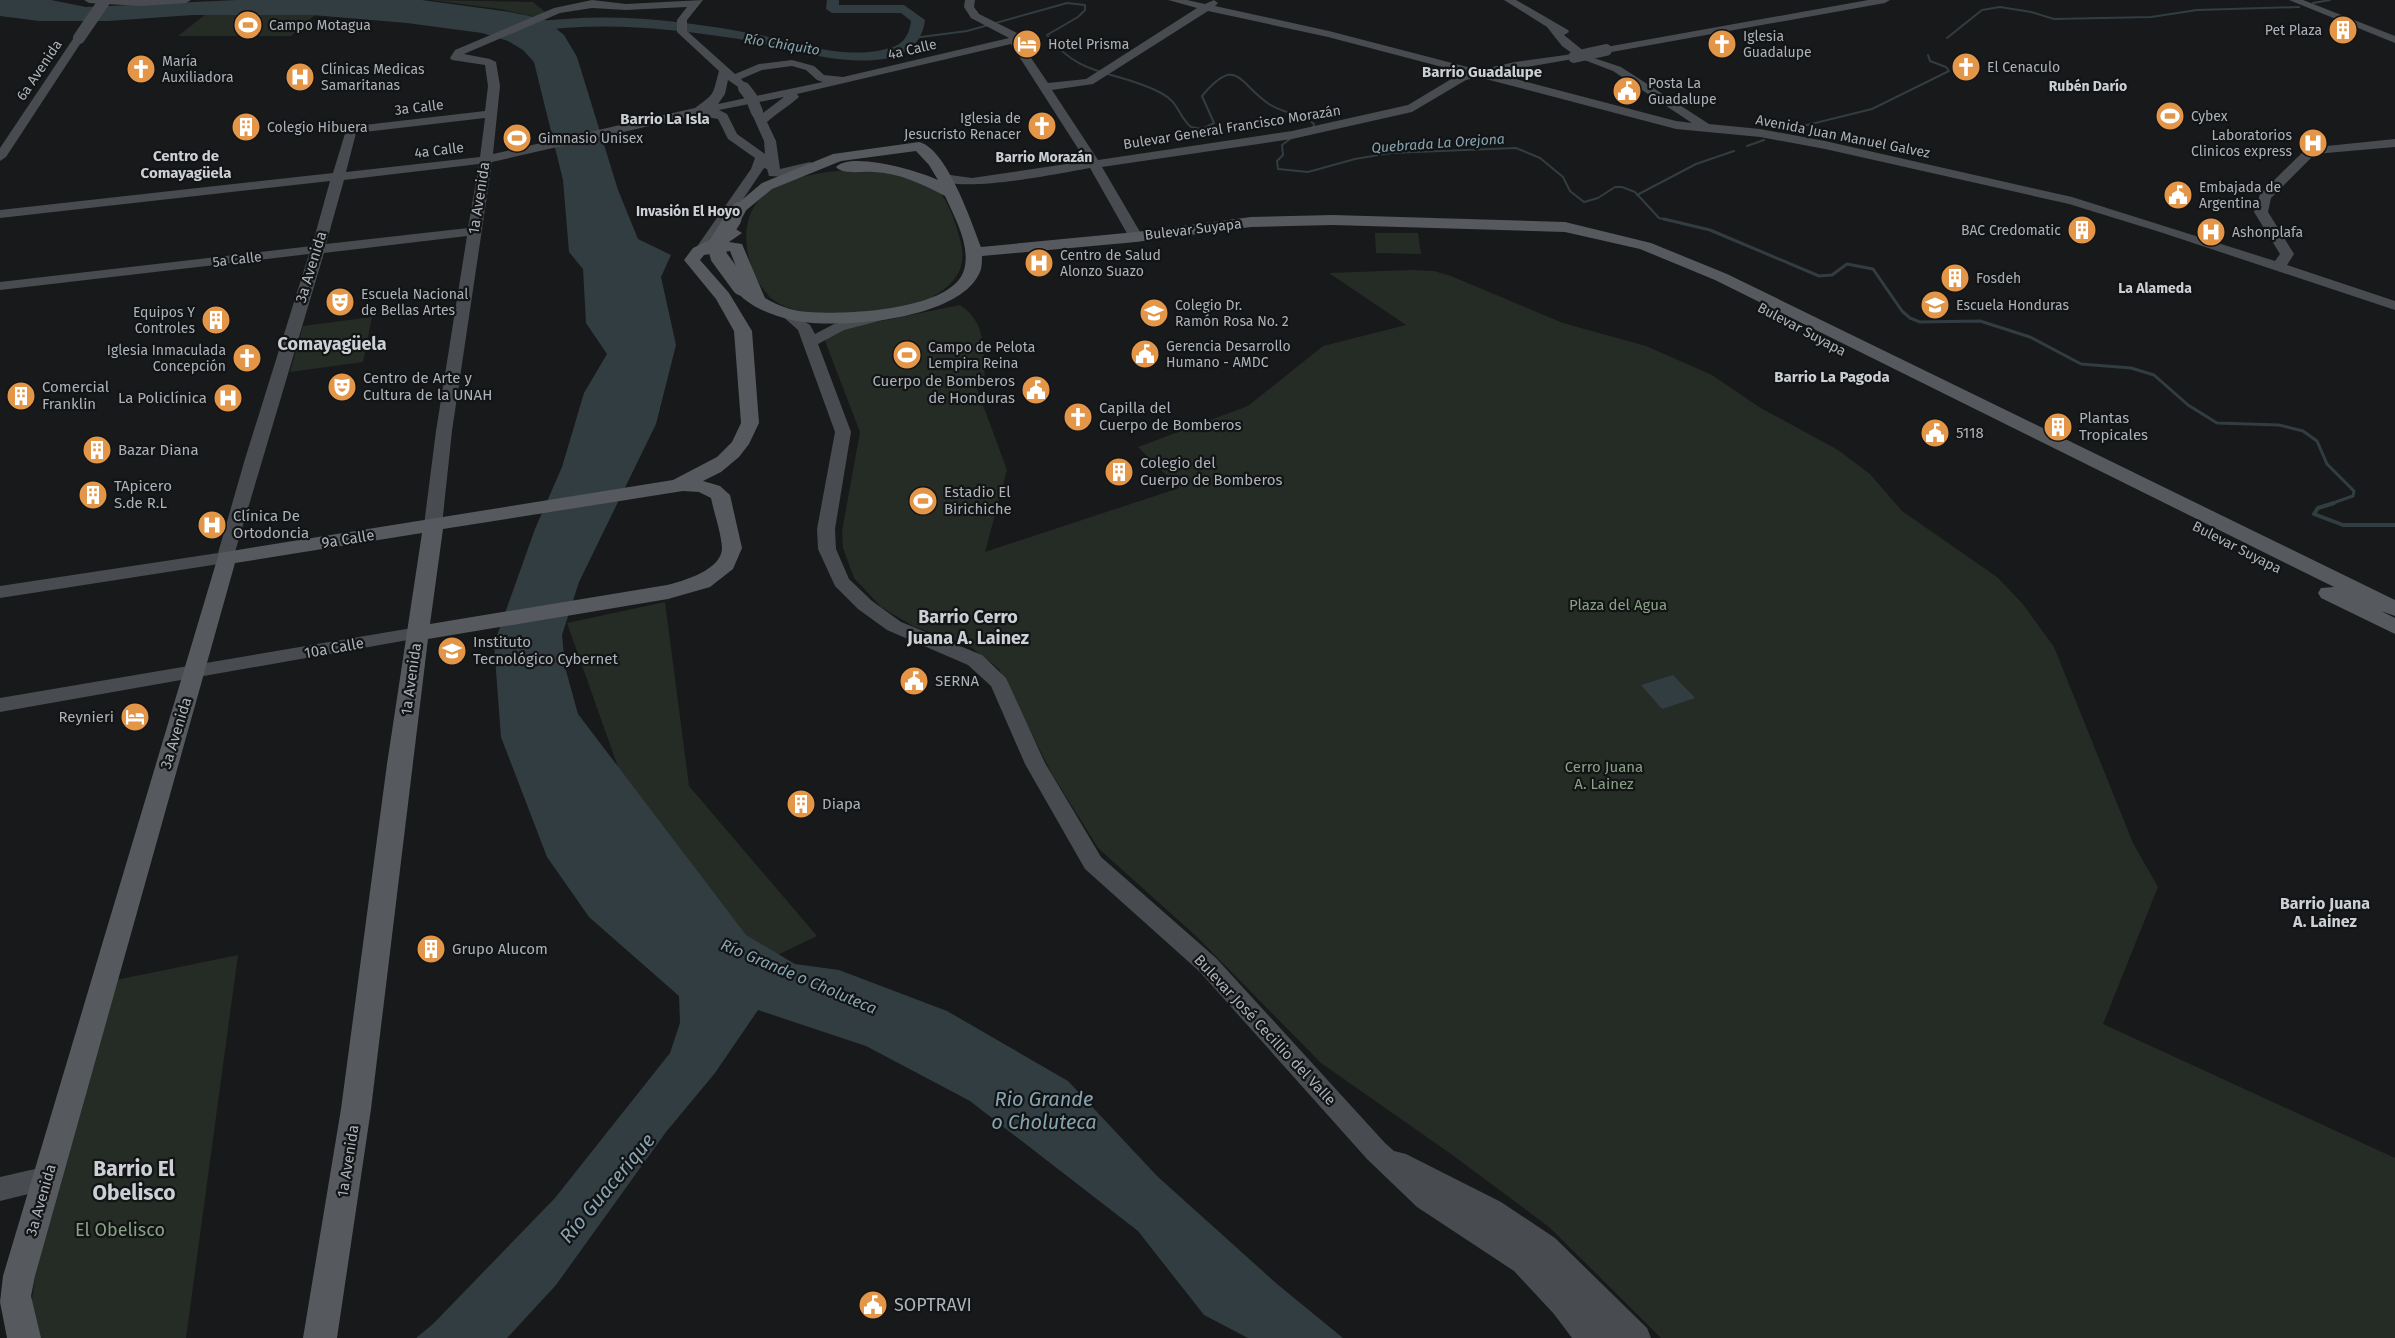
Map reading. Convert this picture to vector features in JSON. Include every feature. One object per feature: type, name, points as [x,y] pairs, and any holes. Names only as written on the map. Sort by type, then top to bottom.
[{"type":"main road","points":[[919,146],[933,159],[975,252],[974,270],[962,285],[922,306],[882,316],[832,320],[787,314],[756,300],[741,287],[719,257],[716,246],[744,204],[767,186],[838,157],[919,146]]},
{"type":"main road","points":[[805,172],[858,166],[897,169],[924,178],[950,193]]},
{"type":"main road","points":[[654,489],[686,481],[720,465],[733,454],[747,435],[750,423],[743,331],[723,297],[693,263],[695,254],[703,248],[735,232],[744,204]]},
{"type":"main road","name":"Bulevar Suyapa","points":[[975,252],[1136,237],[1228,224],[1333,220],[1565,227],[1645,246],[1721,277],[2395,609]]},
{"type":"main road","name":"Bulevar Suyapa","points":[[1303,222],[1550,234],[1581,238],[1634,250],[1721,286],[1852,356],[2395,627]]},
{"type":"main road","points":[[654,489],[690,485],[712,489],[720,495],[722,480],[754,435],[759,412],[751,330],[730,294],[702,260],[705,253],[723,246],[736,247],[756,300]]},
{"type":"main road","name":"9a Calle","points":[[226,558],[654,489]]},
{"type":"main road","name":"10a Calle","points":[[418,633],[668,592],[702,582],[726,564],[731,554],[732,548],[720,495]]},
{"type":"main road","name":"1a Avenida","points":[[320,1338],[357,1109],[433,525]]},
{"type":"main road","name":"3a Avenida","points":[[24,1338],[15,1296],[19,1276],[226,558]]},
{"type":"street","points":[[89,0],[141,3],[186,0]]},
{"type":"street","name":"6a Avenida","points":[[0,157],[105,0]]},
{"type":"street","points":[[970,0],[970,12],[1015,36],[1014,40],[1094,164],[1136,237]]},
{"type":"street","name":"Avenida Juan Manuel Galvez","points":[[1173,0],[1329,34],[1660,121],[1760,133],[1825,145],[2072,201],[2168,230],[2395,306]]},
{"type":"street","points":[[1043,87],[1089,82],[1218,0]]},
{"type":"street","points":[[1509,0],[1552,27],[1566,44],[1587,59],[1617,69],[1708,128]]},
{"type":"street","name":"Bulevar General Francisco Morazán","points":[[943,178],[972,182],[1292,135],[1412,108],[1452,81],[1468,75],[1566,56],[1661,32],[1845,0]]},
{"type":"street","name":"Bulevar General Francisco Morazán","points":[[1601,48],[1885,0]]},
{"type":"street","points":[[2294,0],[2395,40]]},
{"type":"street","points":[[542,4],[558,10],[596,3],[626,7],[696,2]]},
{"type":"street","points":[[696,2],[686,14],[681,28],[684,36],[751,97],[770,141],[765,159],[744,204]]},
{"type":"street","name":"1a Avenida","points":[[433,525],[488,144],[494,86],[492,64],[485,61],[456,58],[462,51],[558,10]]},
{"type":"street","name":"4a Calle","points":[[0,214],[485,160],[689,113],[805,90],[1014,40]]},
{"type":"street","points":[[760,116],[797,95],[925,61]]},
{"type":"street","points":[[689,113],[716,99],[731,78],[759,67],[782,63],[805,65],[819,77],[844,80]]},
{"type":"street","points":[[731,78],[744,79],[756,71],[786,67],[805,70],[810,75],[810,82],[805,90]]},
{"type":"street","points":[[805,90],[819,77]]},
{"type":"street","points":[[689,113],[710,112],[721,115],[732,136],[765,159],[773,171],[779,174],[838,157]]},
{"type":"street","name":"3a Calle","points":[[351,130],[490,114]]},
{"type":"street","name":"3a Avenida","points":[[226,558],[351,130]]},
{"type":"street","points":[[2279,267],[2287,254],[2261,212],[2265,197],[2312,151],[2395,143]]},
{"type":"street","points":[[488,144],[502,149],[540,148]]},
{"type":"street","points":[[703,248],[765,159]]},
{"type":"street","name":"Bulevar General Francisco Morazán","points":[[950,193],[972,182]]},
{"type":"street","name":"5a Calle","points":[[0,286],[474,231]]},
{"type":"street","name":"Bulevar José Cecillio del Valle","points":[[787,314],[805,328],[843,432],[826,529],[827,549],[841,582],[865,605],[894,626],[975,660],[999,683],[1035,764],[1093,863],[1208,965],[1376,1151],[1426,1198],[1524,1262],[1564,1304],[1590,1338]]},
{"type":"street","points":[[810,342],[839,327],[882,316]]},
{"type":"street","name":"9a Calle","points":[[0,592],[226,558]]},
{"type":"street","name":"10a Calle","points":[[0,705],[418,633]]},
{"type":"street","name":"Bulevar José Cecillio del Valle","points":[[1376,1151],[1491,1211],[1545,1247],[1637,1338]]},
{"type":"street","points":[[0,1189],[48,1178]]},
{"type":"street","points":[[1437,1182],[1474,1214],[1536,1260],[1616,1338]]},
{"type":"green space","points":[[430,0],[533,2],[545,12],[536,17],[500,9]]},
{"type":"green space","name":"Campo Motagua","points":[[206,14],[316,14],[291,36],[178,36]]},
{"type":"green space","points":[[857,169],[893,170],[935,187],[950,210],[960,241],[962,260],[957,275],[945,289],[928,299],[909,307],[887,312],[823,314],[795,310],[776,302],[761,286],[750,262],[746,235],[752,210],[759,200],[779,185],[805,176]]},
{"type":"green space","points":[[1375,233],[1418,233],[1421,254],[1376,253]]},
{"type":"green space","name":"Cerro Juana A. Lainez","points":[[1434,271],[1451,276],[1563,323],[1646,346],[1712,375],[1759,407],[1838,450],[1870,474],[1902,511],[1997,577],[2022,603],[2054,647],[2133,843],[2158,887],[2103,1024],[2395,1158],[2395,1338],[1661,1338],[1549,1227],[1451,1154],[1321,1063],[1197,937],[1098,848],[1052,774],[999,669],[972,648],[913,626],[881,607],[854,578],[843,548],[842,531],[860,432],[825,341],[827,334],[836,330],[960,305],[975,320],[982,338],[985,379],[974,381],[1007,470],[985,552],[1179,488],[1138,447],[1248,406],[1323,346],[1406,325],[1329,273]]},
{"type":"green space","points":[[372,317],[363,362],[290,372],[303,326]]},
{"type":"green space","points":[[665,602],[689,786],[817,936],[763,962],[631,804],[567,623]]},
{"type":"green space","name":"El Obelisco","points":[[238,955],[186,1338],[27,1338],[48,1178],[116,980]]},
{"type":"water","points":[[0,0],[51,0],[86,7],[237,0],[422,0],[544,19],[564,35],[577,57],[618,190],[638,239],[671,255],[661,277],[676,345],[656,424],[579,582],[562,635],[565,667],[578,714],[746,935],[795,964],[839,970],[947,1011],[1068,1081],[1157,1176],[1277,1284],[1343,1338],[1248,1338],[1204,1315],[1138,1231],[970,1101],[866,1046],[758,1010],[715,1073],[666,1132],[556,1285],[507,1338],[416,1338],[433,1324],[555,1198],[670,1053],[680,1023],[679,996],[589,917],[547,857],[501,737],[494,644],[535,529],[562,467],[584,393],[607,354],[586,323],[583,269],[569,252],[563,180],[534,62],[523,50],[508,41],[482,33],[407,23],[312,15],[193,15],[108,21],[39,21],[0,16]]},
{"type":"water","points":[[1673,675],[1695,698],[1662,709],[1641,685]]},
{"type":"waterway","name":"Río Chiquito","points":[[528,28],[585,22],[644,23],[759,39],[819,53],[845,56],[871,56],[898,50],[909,44],[915,34],[918,20],[904,9],[832,9],[833,0]]},
{"type":"waterway","points":[[2313,3],[2330,0]]},
{"type":"waterway","name":"Quebrada La Orejona","points":[[913,38],[967,31],[1067,3],[1085,5],[1085,10],[1078,17],[1047,35],[1073,60],[1100,72],[1145,85],[1161,93],[1175,105],[1191,127],[1202,129],[1214,123],[1202,96],[1214,83],[1231,75],[1244,82],[1274,107],[1309,120],[1314,124],[1313,129]]},
{"type":"waterway","points":[[1947,38],[1982,10],[2000,7],[2031,12],[2054,19],[2151,17],[2197,10],[2299,7]]},
{"type":"waterway","points":[[1791,129],[1872,109],[1949,71],[1946,67],[1930,61],[1928,55]]},
{"type":"waterway","name":"Quebrada La Orejona","points":[[1290,139],[1282,145],[1283,155],[1277,161],[1278,169],[1308,172],[1355,159],[1391,153],[1516,148],[1540,158],[1563,177],[1570,191],[1584,202],[1598,198],[1615,187],[1622,187],[1638,195]]},
{"type":"waterway","points":[[1747,146],[1764,140]]},
{"type":"waterway","points":[[1638,195],[1696,164],[1734,151]]},
{"type":"waterway","name":"Quebrada La Orejona","points":[[1638,195],[1659,218],[1671,221]]},
{"type":"waterway","name":"Quebrada La Orejona","points":[[1664,219],[1710,230],[1819,276],[1832,275],[1847,264],[1873,269],[1902,311],[1910,318],[1920,322],[1980,321],[2030,337],[2081,364],[2131,368],[2154,375],[2188,405],[2217,423],[2279,425],[2303,431],[2317,441],[2327,464],[2354,491],[2353,496],[2330,504]]},
{"type":"waterway","name":"Quebrada La Orejona","points":[[2334,503],[2318,508],[2314,514],[2343,525],[2395,525]]},
{"type":"place","name":"Campo Motagua","points":[[248,25]]},
{"type":"place","name":"Pet Plaza","points":[[2343,30]]},
{"type":"place","name":"Hotel Prisma","points":[[1027,44]]},
{"type":"place","name":"Iglesia Guadalupe","points":[[1722,44]]},
{"type":"place","name":"El Cenaculo","points":[[1966,67]]},
{"type":"place","name":"María Auxiliadora","points":[[141,69]]},
{"type":"place","name":"Clínicas Medicas Samaritanas","points":[[300,77]]},
{"type":"place","name":"Posta La Guadalupe","points":[[1627,91]]},
{"type":"place","name":"Cybex","points":[[2170,116]]},
{"type":"place","name":"Iglesia de Jesucristo Renacer","points":[[1042,126]]},
{"type":"place","name":"Colegio Hibuera","points":[[246,127]]},
{"type":"place","name":"Gimnasio Unisex","points":[[517,138]]},
{"type":"place","name":"Laboratorios Clinicos express","points":[[2313,143]]},
{"type":"place","name":"Embajada de Argentina","points":[[2178,195]]},
{"type":"place","name":"BAC Credomatic","points":[[2082,230]]},
{"type":"place","name":"Ashonplafa","points":[[2211,232]]},
{"type":"place","name":"Centro de Salud Alonzo Suazo","points":[[1039,263]]},
{"type":"place","name":"Fosdeh","points":[[1955,278]]},
{"type":"place","name":"Escuela Nacional de Bellas Artes","points":[[340,302]]},
{"type":"place","name":"Escuela Honduras","points":[[1935,305]]},
{"type":"place","name":"Colegio Dr. Ramón Rosa No. 2","points":[[1154,313]]},
{"type":"place","name":"Equipos Y Controles","points":[[216,320]]},
{"type":"place","name":"Gerencia Desarrollo Humano - AMDC","points":[[1145,354]]},
{"type":"place","name":"Campo de Pelota Lempira Reina","points":[[907,355]]},
{"type":"place","name":"Iglesia Inmaculada Concepción","points":[[247,358]]},
{"type":"place","name":"Centro de Arte y Cultura de la UNAH","points":[[342,387]]},
{"type":"place","name":"Cuerpo de Bomberos de Honduras","points":[[1036,390]]},
{"type":"place","name":"Comercial Franklin","points":[[21,396]]},
{"type":"place","name":"La Policlínica","points":[[228,398]]},
{"type":"place","name":"Capilla del Cuerpo de Bomberos","points":[[1078,417]]},
{"type":"place","name":"Plantas Tropicales","points":[[2058,427]]},
{"type":"place","name":"5118","points":[[1935,433]]},
{"type":"place","name":"Bazar Diana","points":[[97,450]]},
{"type":"place","name":"Colegio del Cuerpo de Bomberos","points":[[1119,472]]},
{"type":"place","name":"TApicero S.de R.L","points":[[93,495]]},
{"type":"place","name":"Estadio El Birichiche","points":[[923,501]]},
{"type":"place","name":"Clínica De Ortodoncia","points":[[212,525]]},
{"type":"place","name":"Instituto Tecnológico Cybernet","points":[[452,651]]},
{"type":"place","name":"SERNA","points":[[914,681]]},
{"type":"place","name":"Reynieri","points":[[135,717]]},
{"type":"place","name":"Diapa","points":[[801,804]]},
{"type":"place","name":"Grupo Alucom","points":[[431,949]]},
{"type":"place","name":"SOPTRAVI","points":[[873,1305]]},
{"type":"district","name":"Barrio Guadalupe","points":[[1482,72]]},
{"type":"district","name":"Rubén Darío","points":[[2088,86]]},
{"type":"district","name":"Barrio La Isla","points":[[665,119]]},
{"type":"district","name":"Barrio Morazán","points":[[1044,157]]},
{"type":"district","name":"Centro de Comayagüela","points":[[186,164]]},
{"type":"district","name":"Invasión El Hoyo","points":[[688,211]]},
{"type":"district","name":"La Alameda","points":[[2155,288]]},
{"type":"district","name":"Comayagüela","points":[[332,344]]},
{"type":"district","name":"Barrio La Pagoda","points":[[1832,377]]},
{"type":"district","name":"Barrio Cerro Juana A. Lainez","points":[[968,627]]},
{"type":"district","name":"Barrio Juana A. Lainez","points":[[2325,912]]},
{"type":"district","name":"Barrio El Obelisco","points":[[134,1181]]},
{"type":"park label","name":"Plaza del Agua","points":[[1618,605]]},
{"type":"water label","name":"Río Grande o Choluteca","points":[[799,976]]},
{"type":"water label","name":"Rio Grande o Choluteca","points":[[1044,1110]]},
{"type":"water label","name":"Río Guacerique","points":[[607,1188]]}]
